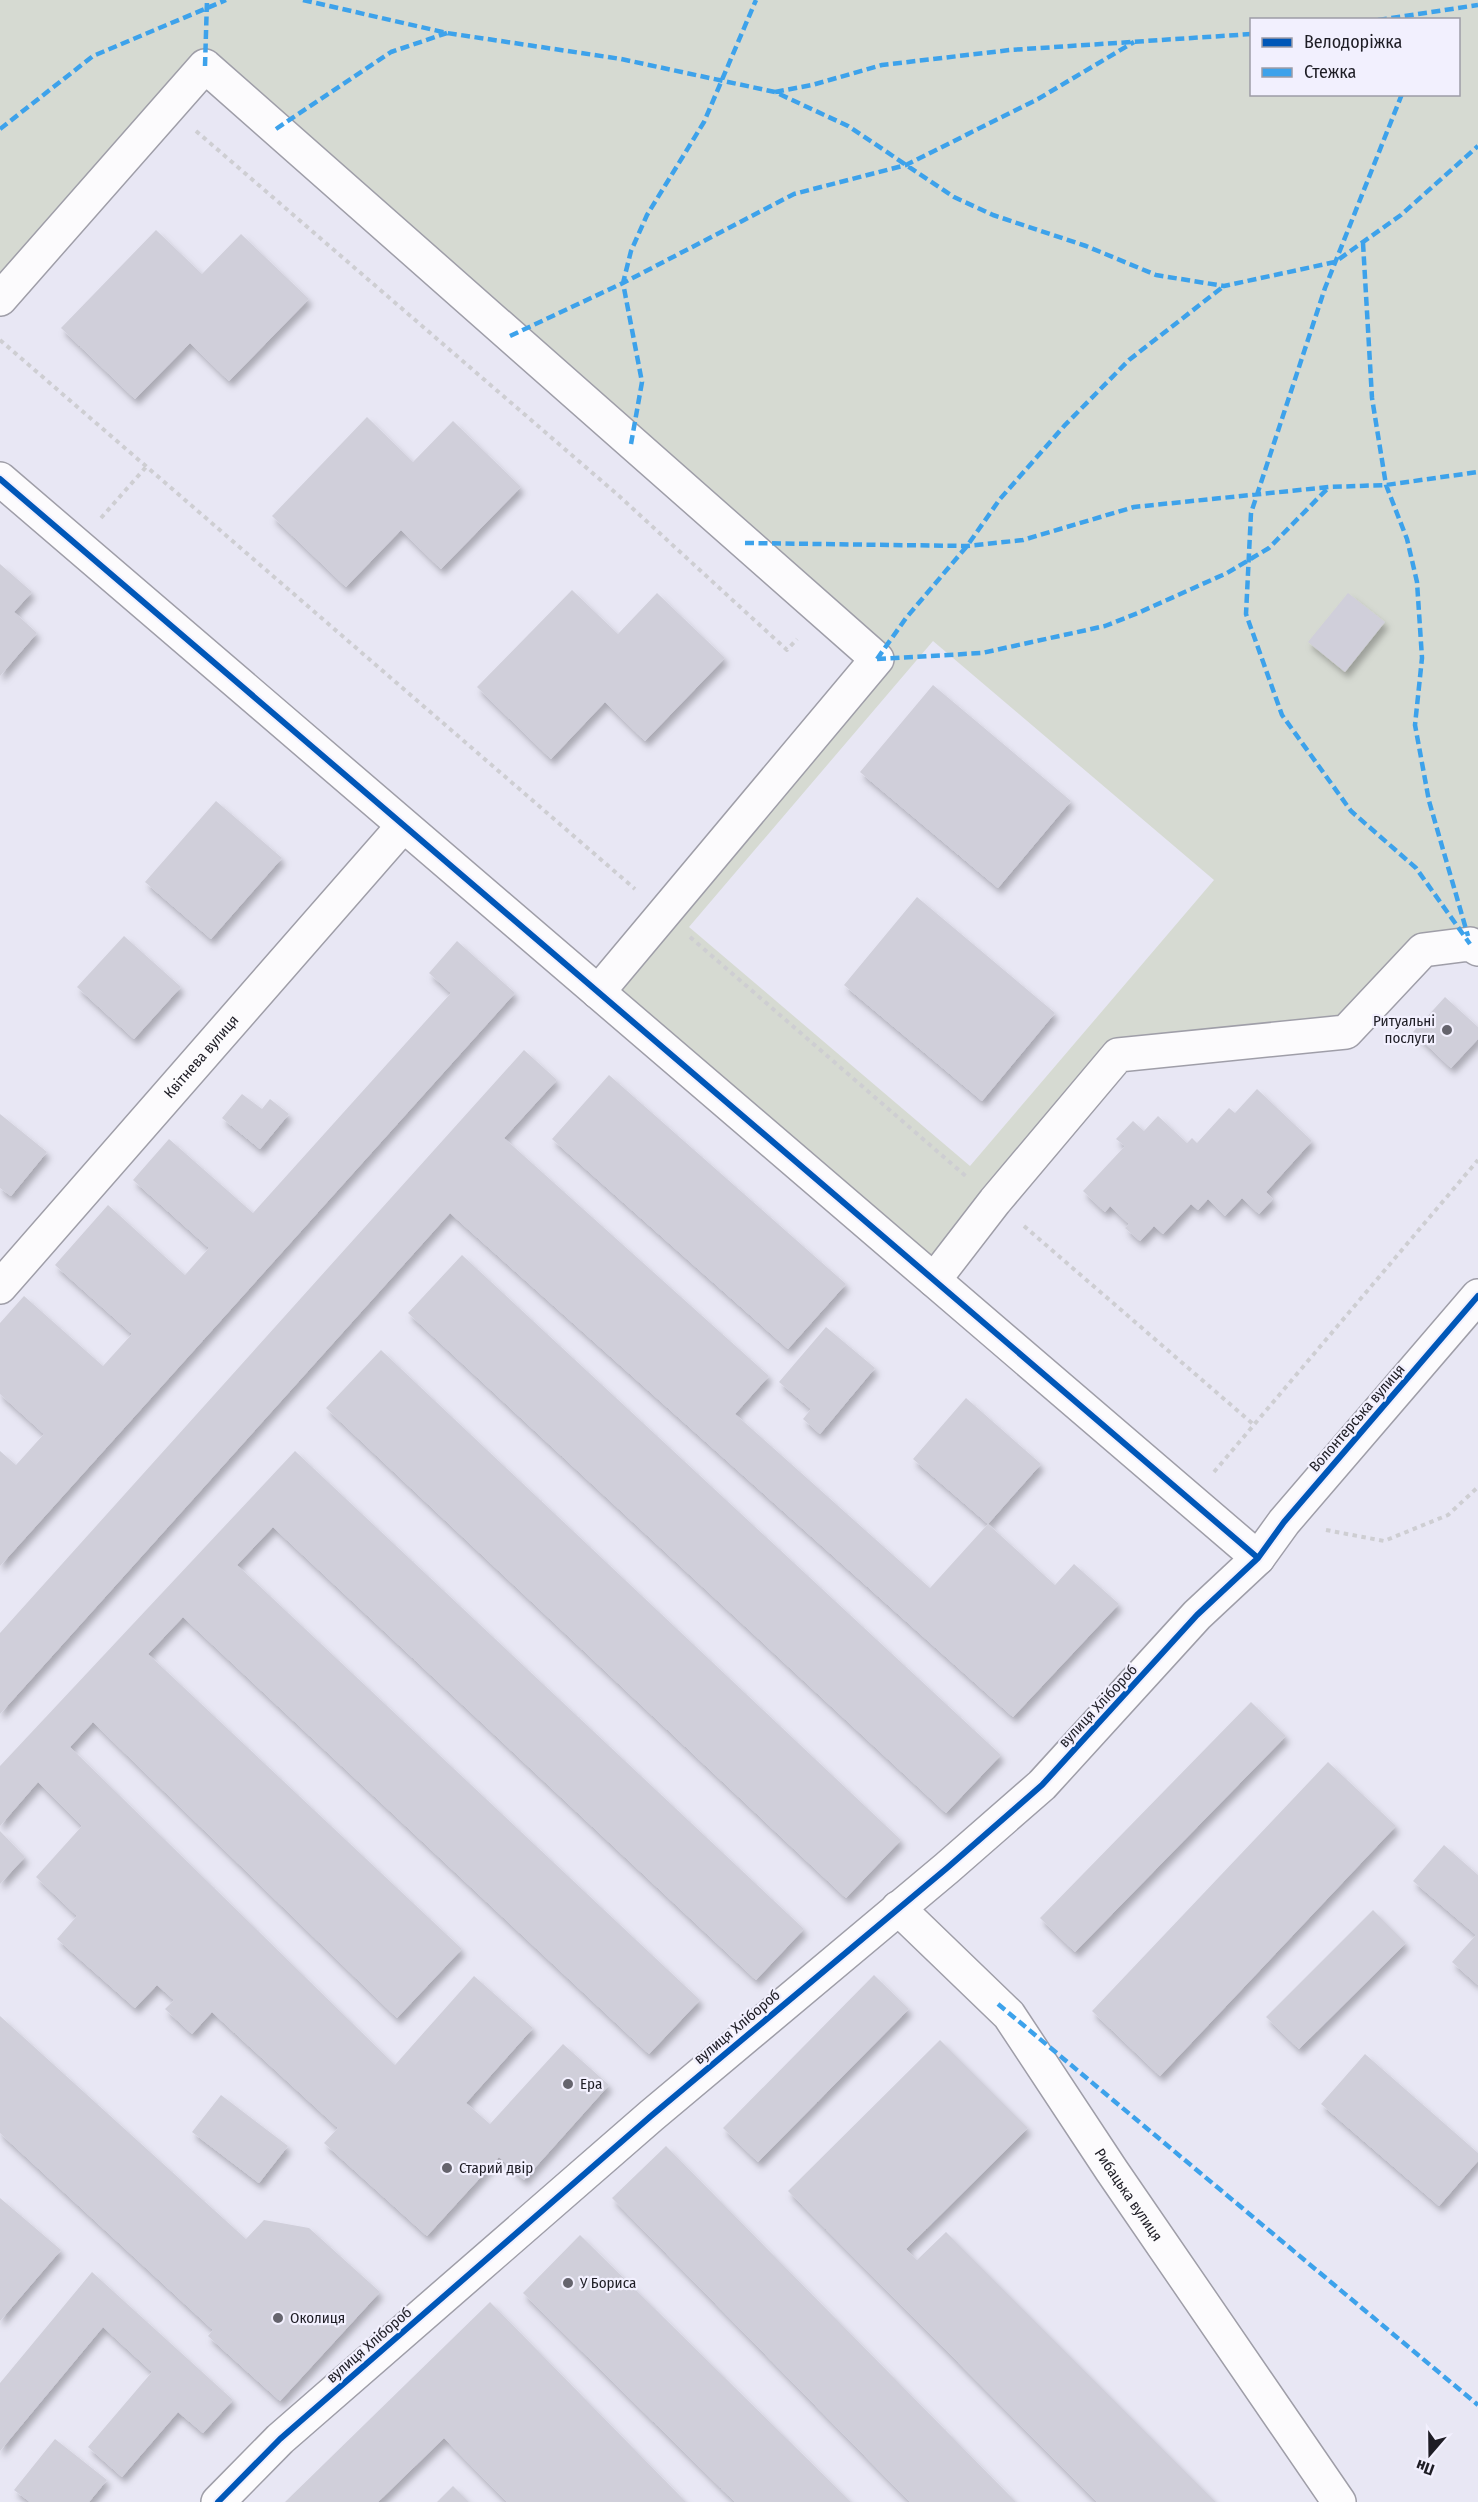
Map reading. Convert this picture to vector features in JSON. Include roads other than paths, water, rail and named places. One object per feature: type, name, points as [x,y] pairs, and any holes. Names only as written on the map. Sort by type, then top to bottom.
[{"type":"street","points":[[0,299],[205,66],[877,659],[598,992]]},
{"type":"street","points":[[0,479],[1258,1558]]},
{"type":"street","name":"Квітнева вулиця","points":[[0,1287],[403,826]]},
{"type":"street","points":[[934,1280],[995,1201],[1118,1055],[1346,1032],[1423,950],[1470,945],[1478,949]]},
{"type":"street","name":"Волонтерська вулиця","points":[[1258,1558],[1284,1522],[1478,1296]]},
{"type":"street","name":"вулиця Хлібороб","points":[[218,2502],[298,2423],[651,2116],[1042,1785],[1197,1615],[1258,1558]]},
{"type":"street","name":"Рибацька вулиця","points":[[898,1908],[1009,2015],[1118,2181],[1339,2502]]},
{"type":"place","name":"Ритуальні послуги","points":[[1447,1030]]},
{"type":"place","name":"Ера","points":[[568,2084]]},
{"type":"place","name":"Старий двір","points":[[447,2168]]},
{"type":"place","name":"У Бориса","points":[[568,2283]]},
{"type":"place","name":"Околиця","points":[[278,2318]]}]
